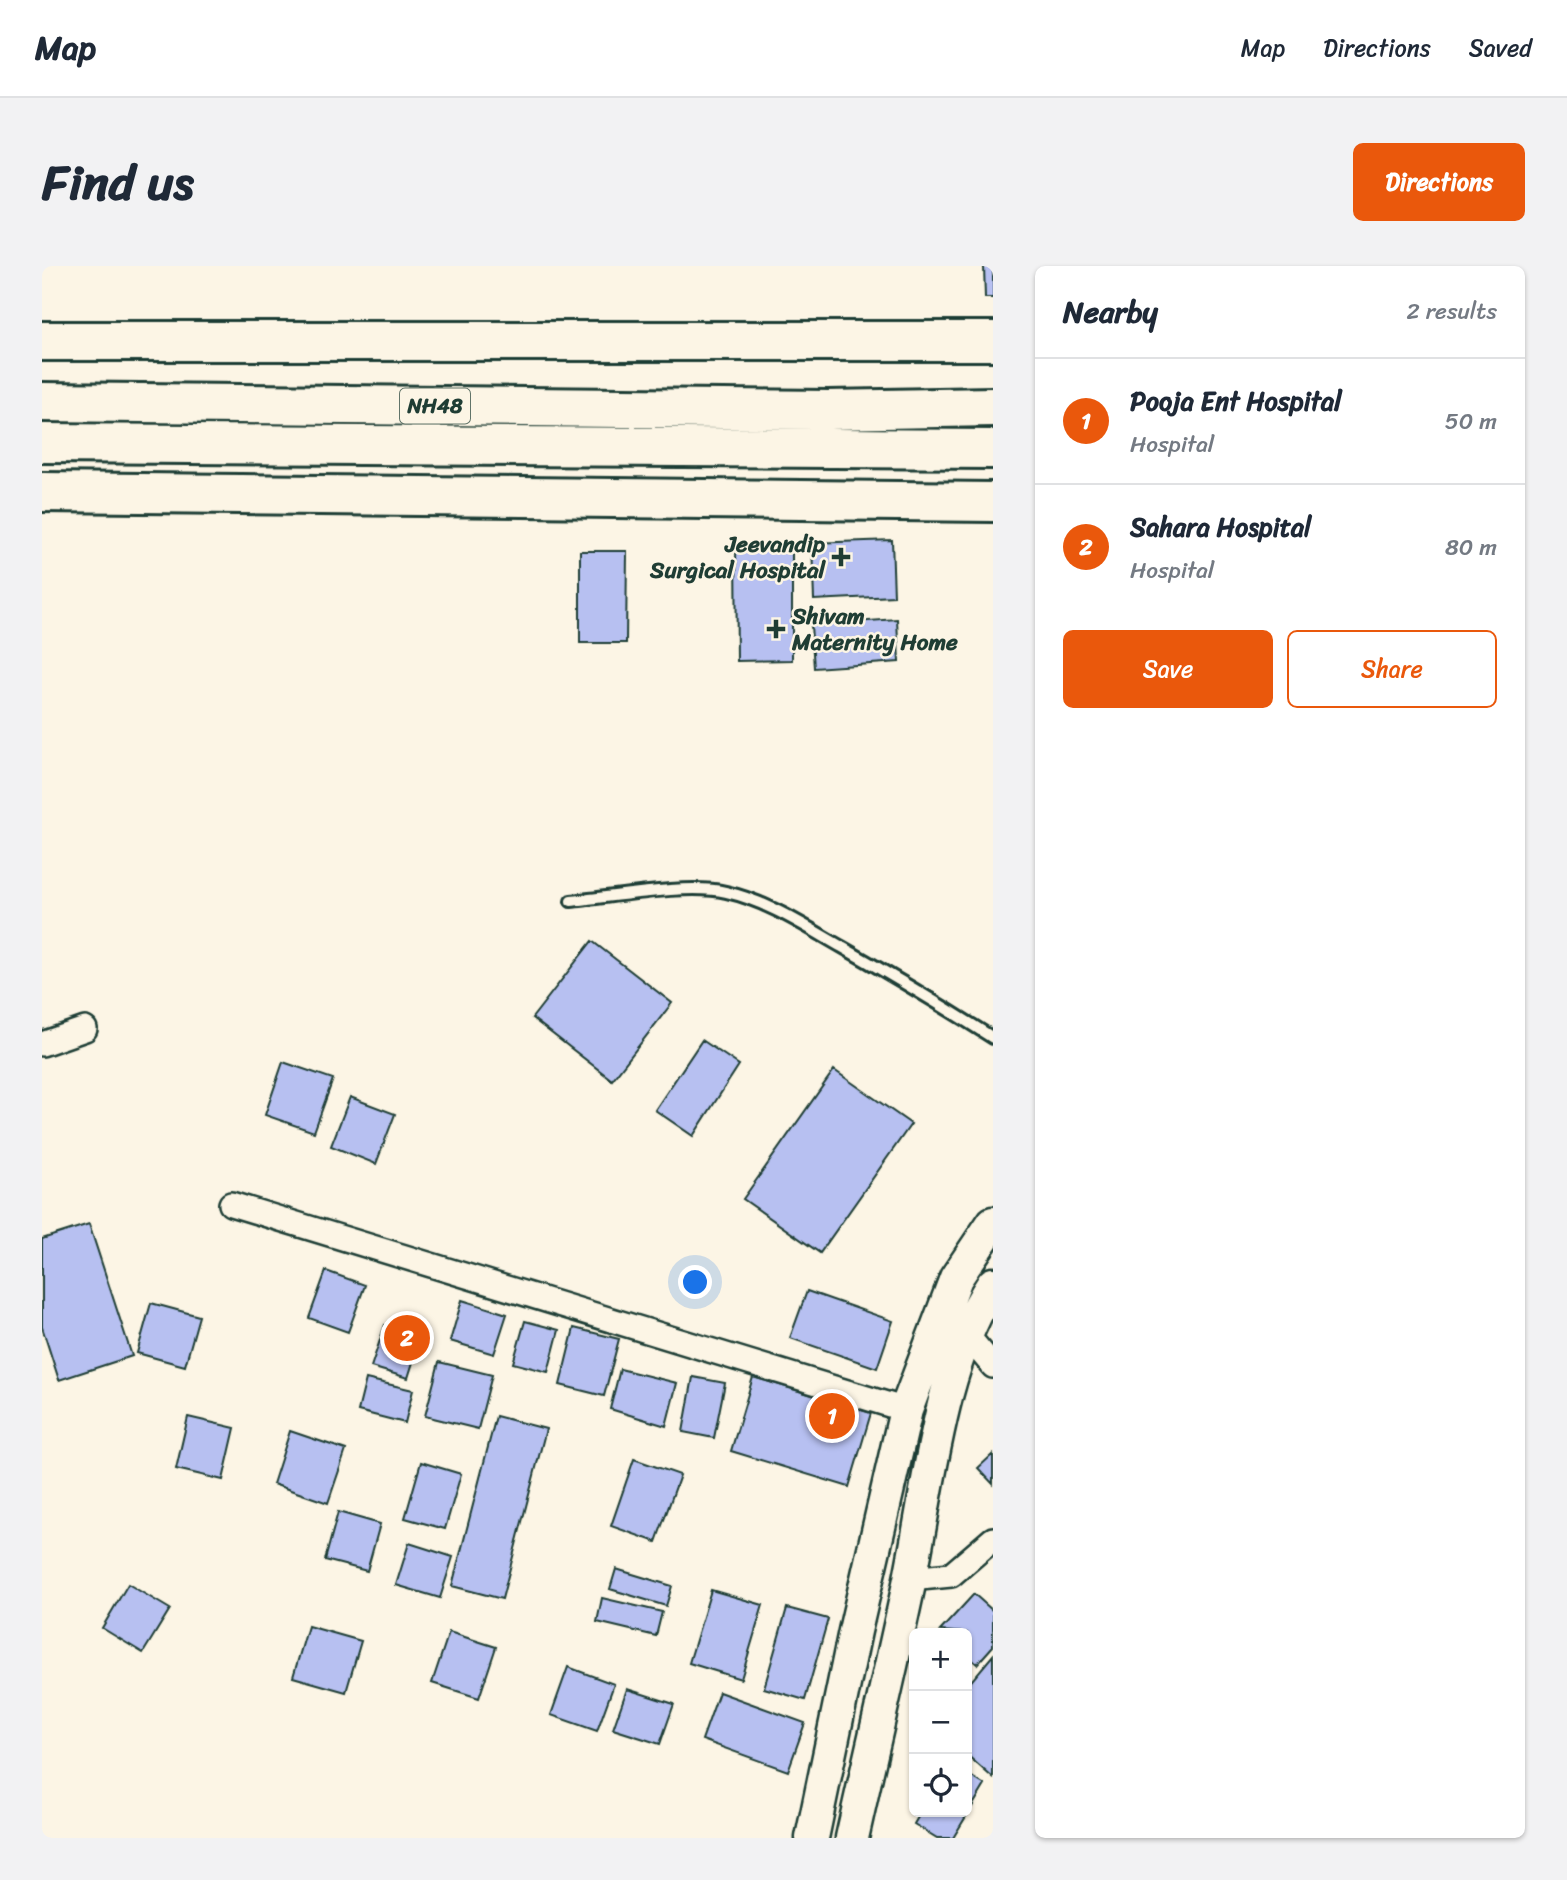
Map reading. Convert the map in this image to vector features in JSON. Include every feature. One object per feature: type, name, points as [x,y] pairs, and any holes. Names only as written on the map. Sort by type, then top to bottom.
[{"type":"highway","points":[[42,341],[993,341]]},
{"type":"highway","name":"NH48","points":[[42,402],[828,410],[993,407]]},
{"type":"highway","name":"NH48","points":[[42,443],[993,449]]},
{"type":"highway","points":[[42,492],[993,502]]},
{"type":"main road","points":[[812,1838],[855,1631],[906,1410],[956,1278],[993,1223]]},
{"type":"main road","points":[[852,1838],[910,1579],[940,1422],[966,1334],[993,1284]]},
{"type":"street","points":[[42,1044],[85,1029]]},
{"type":"street","points":[[232,1204],[906,1410]]},
{"type":"street","points":[[966,1334],[993,1366]]},
{"type":"street","points":[[910,1579],[951,1575],[993,1539]]},
{"type":"lane","points":[[571,901],[683,890],[724,891],[762,904],[797,921],[919,991],[993,1038]]},
{"type":"building","points":[[984,266],[993,266],[993,298],[985,298]]},
{"type":"building","points":[[892,540],[894,596],[814,600],[812,543]]},
{"type":"building","points":[[792,545],[792,660],[737,661],[736,546]]},
{"type":"building","points":[[580,551],[627,551],[626,643],[580,643]]},
{"type":"building","points":[[897,619],[899,662],[814,668],[811,625]]},
{"type":"building","points":[[592,941],[672,1003],[612,1080],[532,1018]]},
{"type":"building","points":[[702,1040],[739,1065],[693,1136],[655,1110]]},
{"type":"building","points":[[283,1062],[333,1079],[314,1132],[265,1115]]},
{"type":"building","points":[[834,1070],[911,1124],[820,1253],[743,1199]]},
{"type":"building","points":[[350,1097],[395,1114],[376,1164],[331,1146]]},
{"type":"building","points":[[89,1224],[132,1356],[59,1380],[42,1327],[42,1239]]},
{"type":"building","points":[[326,1271],[365,1285],[348,1332],[309,1318]]},
{"type":"building","points":[[807,1291],[893,1321],[877,1368],[790,1338]]},
{"type":"building","points":[[462,1300],[507,1314],[494,1354],[450,1341]]},
{"type":"building","points":[[151,1303],[199,1316],[185,1366],[137,1353]]},
{"type":"building","points":[[525,1321],[559,1330],[548,1372],[513,1363]]},
{"type":"building","points":[[385,1325],[421,1337],[408,1378],[371,1367]]},
{"type":"building","points":[[574,1328],[619,1339],[604,1396],[560,1385]]},
{"type":"building","points":[[439,1362],[492,1375],[478,1429],[425,1416]]},
{"type":"building","points":[[620,1369],[677,1383],[666,1426],[610,1409]]},
{"type":"building","points":[[693,1377],[725,1383],[714,1438],[683,1432]]},
{"type":"building","points":[[753,1377],[871,1413],[849,1487],[731,1451]]},
{"type":"building","points":[[366,1379],[413,1390],[405,1423],[358,1411]]},
{"type":"building","points":[[496,1416],[546,1429],[502,1599],[452,1586]]},
{"type":"building","points":[[188,1417],[235,1428],[223,1480],[176,1469]]},
{"type":"building","points":[[290,1431],[346,1450],[328,1503],[273,1484]]},
{"type":"building","points":[[993,1454],[993,1484],[978,1468]]},
{"type":"building","points":[[634,1459],[680,1475],[656,1542],[611,1526]]},
{"type":"building","points":[[421,1462],[461,1474],[445,1529],[405,1518]]},
{"type":"building","points":[[338,1512],[380,1524],[367,1571],[325,1560]]},
{"type":"building","points":[[409,1543],[453,1557],[440,1598],[396,1585]]},
{"type":"building","points":[[616,1569],[672,1586],[666,1606],[610,1589]]},
{"type":"building","points":[[128,1584],[170,1609],[143,1653],[102,1628]]},
{"type":"building","points":[[711,1590],[763,1605],[741,1679],[689,1663]]},
{"type":"building","points":[[974,1594],[993,1611],[993,1646],[977,1664],[972,1660],[972,1628],[943,1628]]},
{"type":"building","points":[[602,1598],[662,1612],[656,1636],[597,1622]]},
{"type":"building","points":[[787,1608],[828,1619],[805,1700],[764,1688]]},
{"type":"building","points":[[308,1626],[361,1641],[346,1692],[293,1677]]},
{"type":"building","points":[[449,1632],[496,1647],[479,1698],[432,1683]]},
{"type":"building","points":[[993,1655],[993,1778],[972,1759],[972,1680]]},
{"type":"building","points":[[568,1667],[614,1684],[597,1731],[551,1715]]},
{"type":"building","points":[[627,1689],[674,1704],[660,1744],[613,1729]]},
{"type":"building","points":[[719,1692],[805,1723],[788,1771],[702,1740]]},
{"type":"building","points":[[972,1777],[985,1785],[972,1807]]},
{"type":"building","points":[[918,1817],[966,1817],[953,1838],[937,1838],[914,1824]]},
{"type":"place","name":"Jeevandip Surgical Hospital","points":[[841,557]]},
{"type":"place","name":"Shivam Maternity Home","points":[[776,629]]},
{"type":"place","name":"Sahara Hospital","points":[[407,1338]]},
{"type":"place","name":"Pooja Ent Hospital","points":[[832,1416]]}]
